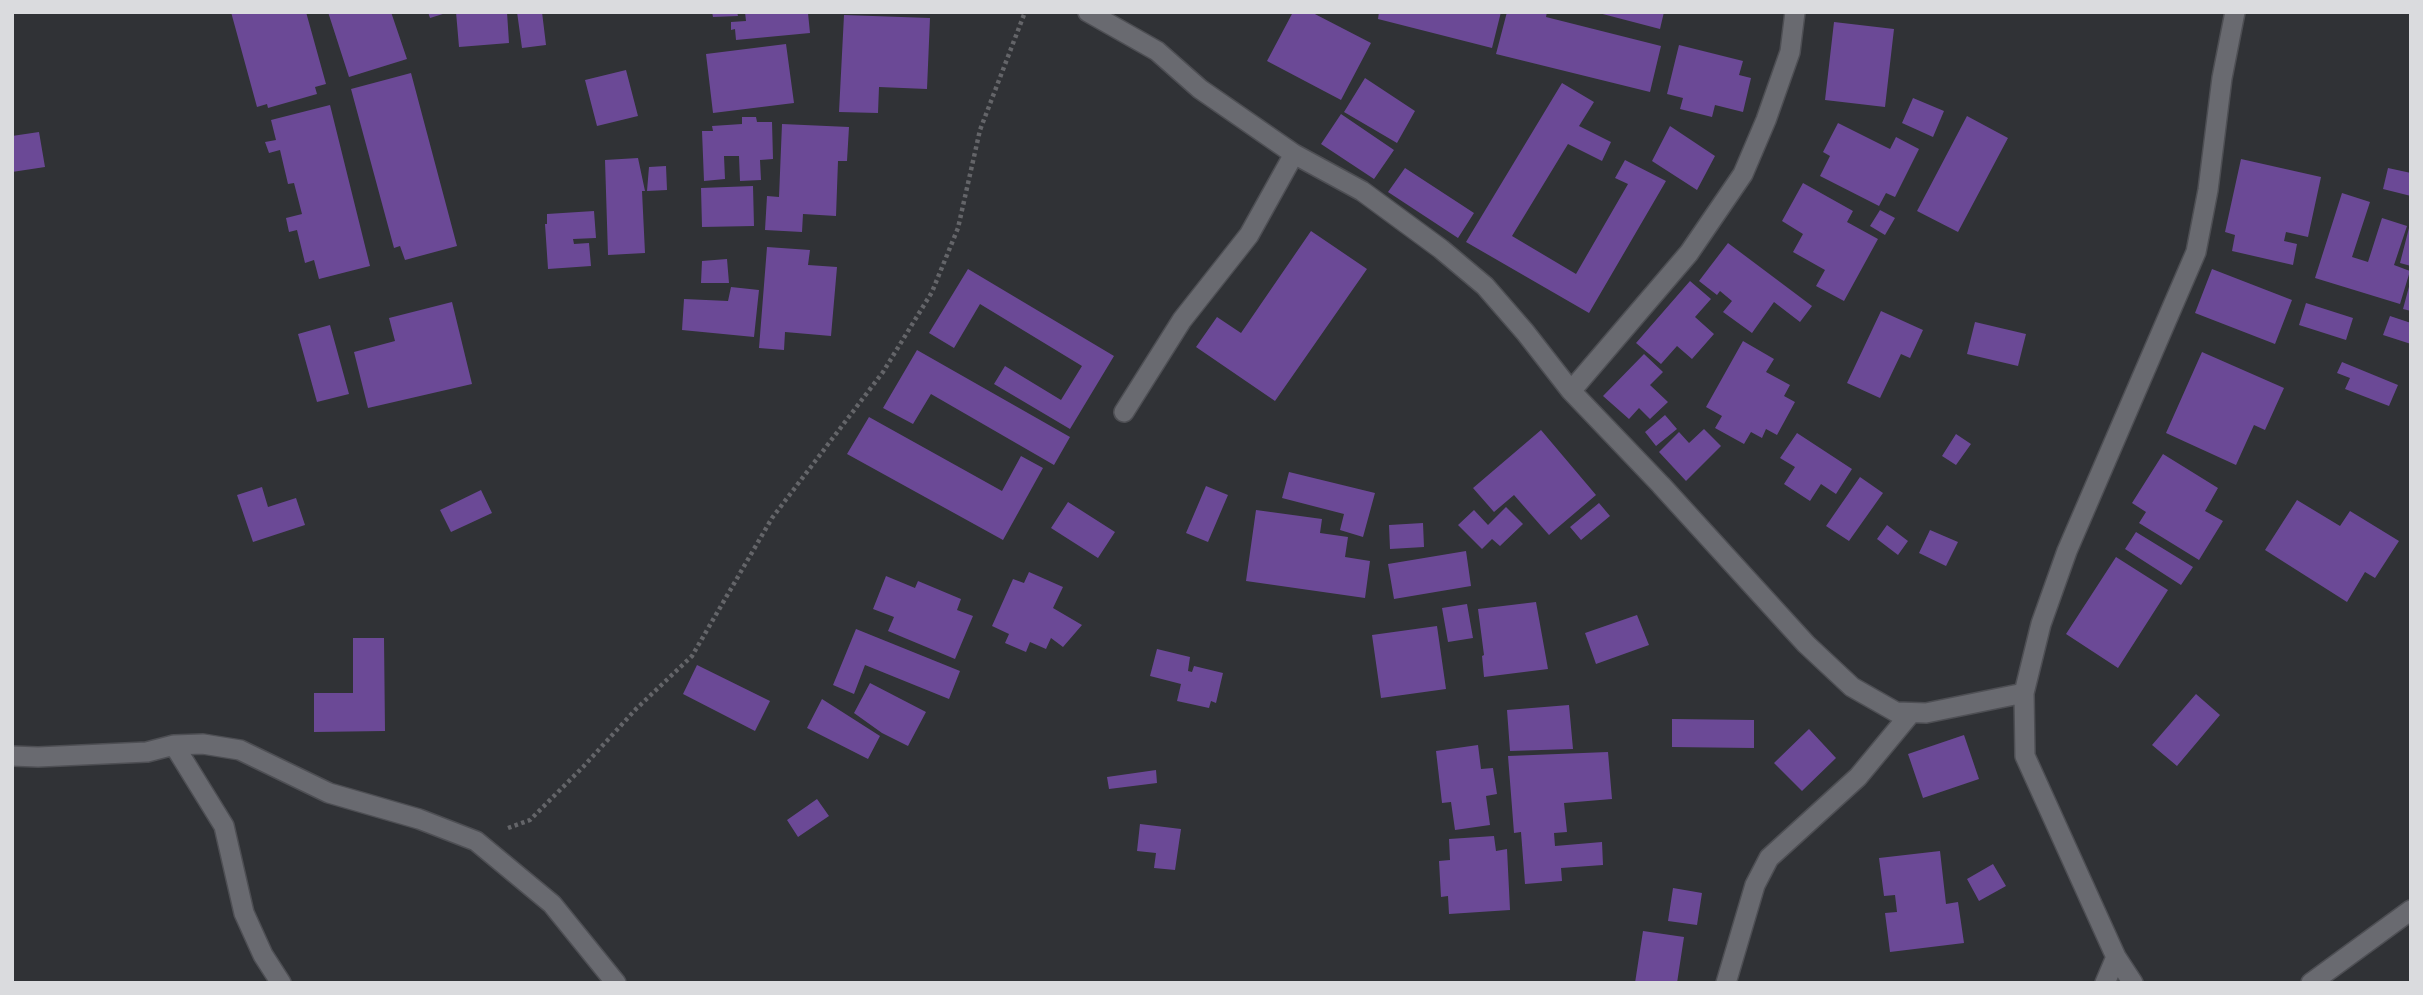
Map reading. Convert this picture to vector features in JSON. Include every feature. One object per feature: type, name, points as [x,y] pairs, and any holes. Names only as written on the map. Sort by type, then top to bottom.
[{"type":"street","points":[[1088,12],[1157,51],[1200,89],[1294,154],[1362,191],[1441,249],[1485,286],[1571,391],[1806,644],[1853,687],[1896,712],[1911,713],[1950,710],[2025,693]]},
{"type":"street","points":[[1571,391],[1689,253],[1743,174],[1790,52],[1795,12]]},
{"type":"street","points":[[2133,983],[2116,957],[2025,756],[2025,693],[2040,624],[2067,551],[2196,252],[2208,190],[2222,78],[2235,12]]},
{"type":"street","points":[[1124,412],[1182,320],[1249,235],[1294,154]]},
{"type":"street","points":[[1726,983],[1755,885],[1769,858],[1858,777],[1911,713]]},
{"type":"street","points":[[12,756],[147,752],[174,745],[203,744],[240,750],[329,793],[419,819],[476,841],[552,904],[615,983]]},
{"type":"street","points":[[174,745],[224,826],[244,913],[263,955],[281,983]]},
{"type":"street","points":[[2311,983],[2411,910]]},
{"type":"street","points":[[2105,983],[2116,957]]},
{"type":"path","points":[[476,841],[530,820],[636,709],[692,656],[772,518],[883,372],[932,292],[958,228],[980,130],[1025,12]]},
{"type":"building","points":[[231,12],[306,12],[326,84],[315,87],[317,94],[268,108],[267,104],[257,107]]},
{"type":"building","points":[[328,12],[391,12],[407,59],[349,77]]},
{"type":"building","points":[[428,12],[446,12],[446,13],[430,18]]},
{"type":"building","points":[[456,12],[507,12],[509,43],[459,47]]},
{"type":"building","points":[[517,12],[542,12],[546,45],[522,48]]},
{"type":"building","points":[[712,12],[737,12],[738,16],[713,17]]},
{"type":"building","points":[[745,12],[808,13],[810,33],[736,40],[735,29],[731,30],[731,22],[746,21]]},
{"type":"building","points":[[1293,12],[1311,12],[1371,43],[1341,100],[1267,61]]},
{"type":"building","points":[[1379,12],[1501,12],[1492,48],[1378,19]]},
{"type":"building","points":[[1507,12],[1547,12],[1546,17],[1661,46],[1650,92],[1496,54]]},
{"type":"building","points":[[1595,12],[1664,12],[1660,29]]},
{"type":"building","points":[[844,15],[930,18],[927,89],[879,87],[878,113],[839,112]]},
{"type":"building","points":[[1834,22],[1894,29],[1885,107],[1825,100]]},
{"type":"building","points":[[786,44],[794,103],[713,113],[706,54]]},
{"type":"building","points":[[1679,45],[1743,61],[1739,75],[1751,78],[1743,112],[1715,105],[1712,117],[1680,109],[1683,98],[1667,94]]},
{"type":"building","points":[[626,70],[638,116],[597,126],[585,80]]},
{"type":"building","points":[[411,73],[457,246],[405,260],[400,246],[394,248],[351,89]]},
{"type":"building","points":[[1365,78],[1415,111],[1397,143],[1344,112]]},
{"type":"building","points":[[1562,83],[1594,102],[1579,126],[1611,142],[1602,161],[1568,144],[1512,236],[1576,274],[1628,184],[1615,178],[1625,160],[1666,181],[1589,313],[1466,242]]},
{"type":"building","points":[[1913,98],[1944,111],[1933,137],[1902,123]]},
{"type":"building","points":[[330,105],[370,266],[319,279],[314,260],[305,263],[297,230],[289,232],[286,218],[302,214],[294,183],[288,184],[280,150],[269,153],[265,142],[276,140],[271,120]]},
{"type":"building","points":[[1341,114],[1394,150],[1374,179],[1321,144]]},
{"type":"building","points":[[1967,116],[2008,138],[1958,232],[1917,211]]},
{"type":"building","points":[[742,117],[756,117],[757,122],[772,122],[773,159],[760,160],[761,180],[740,181],[739,156],[724,156],[725,179],[704,181],[702,131],[713,131],[712,126],[742,124]]},
{"type":"building","points":[[1838,123],[1890,149],[1896,137],[1919,149],[1895,197],[1886,193],[1879,206],[1820,176],[1830,156],[1823,152]]},
{"type":"building","points":[[782,124],[849,127],[847,161],[838,161],[836,216],[803,214],[802,232],[765,230],[767,196],[779,197]]},
{"type":"building","points":[[1670,126],[1715,156],[1697,190],[1652,161]]},
{"type":"building","points":[[39,132],[45,167],[12,172],[12,136]]},
{"type":"building","points":[[638,158],[645,191],[642,191],[645,253],[608,255],[605,160]]},
{"type":"building","points":[[2241,159],[2321,177],[2308,237],[2286,232],[2284,241],[2297,244],[2293,265],[2232,251],[2235,235],[2225,232]]},
{"type":"building","points":[[666,166],[667,190],[647,191],[649,167]]},
{"type":"building","points":[[1405,168],[1474,213],[1458,238],[1388,192]]},
{"type":"building","points":[[2388,168],[2411,173],[2411,196],[2383,189]]},
{"type":"building","points":[[1803,183],[1853,211],[1847,222],[1878,239],[1844,301],[1816,286],[1825,270],[1793,252],[1803,234],[1782,221]]},
{"type":"building","points":[[753,186],[754,226],[702,227],[701,188]]},
{"type":"building","points":[[2342,193],[2370,202],[2352,257],[2368,262],[2382,218],[2407,226],[2394,265],[2410,271],[2400,304],[2315,278]]},
{"type":"building","points":[[1880,210],[1895,218],[1885,235],[1870,226]]},
{"type":"building","points":[[594,211],[596,238],[573,239],[574,244],[589,243],[591,266],[548,269],[545,224],[547,214]]},
{"type":"building","points":[[2411,224],[2411,266],[2400,263]]},
{"type":"building","points":[[1311,231],[1367,269],[1275,401],[1196,347],[1217,317],[1241,333]]},
{"type":"building","points":[[1728,243],[1812,306],[1800,322],[1774,302],[1752,333],[1723,312],[1732,301],[1720,291],[1717,295],[1699,281]]},
{"type":"building","points":[[767,247],[810,250],[808,265],[837,267],[831,336],[785,332],[784,350],[759,348]]},
{"type":"building","points":[[727,259],[729,283],[701,283],[702,261]]},
{"type":"building","points":[[968,269],[1114,356],[1070,429],[994,384],[1005,366],[1061,400],[1082,366],[980,304],[954,348],[929,333]]},
{"type":"building","points":[[2212,269],[2292,300],[2275,344],[2195,313]]},
{"type":"building","points":[[1690,281],[1711,299],[1695,317],[1714,334],[1692,359],[1677,346],[1661,364],[1636,343]]},
{"type":"building","points":[[2411,283],[2411,311],[2403,309]]},
{"type":"building","points":[[731,287],[759,290],[754,337],[682,330],[684,299],[728,301]]},
{"type":"building","points":[[452,302],[472,384],[368,408],[354,352],[395,341],[389,318]]},
{"type":"building","points":[[2306,303],[2353,318],[2346,340],[2299,325]]},
{"type":"building","points":[[1881,311],[1923,330],[1910,358],[1901,354],[1880,398],[1847,383]]},
{"type":"building","points":[[2390,316],[2411,323],[2411,344],[2383,335]]},
{"type":"building","points":[[1975,322],[2026,334],[2018,366],[1967,354]]},
{"type":"building","points":[[330,325],[349,394],[317,402],[298,334]]},
{"type":"building","points":[[1743,341],[1774,359],[1766,372],[1790,385],[1784,396],[1795,402],[1777,435],[1766,429],[1762,438],[1751,432],[1744,444],[1715,428],[1722,416],[1706,407]]},
{"type":"building","points":[[917,350],[1070,437],[1054,465],[931,394],[913,424],[883,408]]},
{"type":"building","points":[[2202,352],[2284,388],[2265,430],[2254,425],[2236,465],[2166,433]]},
{"type":"building","points":[[1644,354],[1663,372],[1650,385],[1668,402],[1650,419],[1639,408],[1629,419],[1603,396]]},
{"type":"building","points":[[2342,362],[2398,385],[2389,406],[2345,389],[2350,378],[2337,373]]},
{"type":"building","points":[[1665,415],[1677,429],[1656,446],[1645,432]]},
{"type":"building","points":[[869,417],[1002,491],[1021,456],[1043,468],[1003,540],[847,454]]},
{"type":"building","points":[[1704,429],[1721,446],[1686,481],[1659,452],[1679,432],[1689,443]]},
{"type":"building","points":[[1541,430],[1596,495],[1549,535],[1514,495],[1494,512],[1473,488]]},
{"type":"building","points":[[1797,433],[1852,469],[1836,494],[1821,484],[1810,501],[1784,484],[1795,467],[1780,458]]},
{"type":"building","points":[[1956,434],[1971,444],[1956,465],[1942,456]]},
{"type":"building","points":[[2163,454],[2218,488],[2205,511],[2223,521],[2199,560],[2139,523],[2146,512],[2132,503]]},
{"type":"building","points":[[1289,472],[1375,493],[1363,537],[1340,530],[1344,514],[1282,498]]},
{"type":"building","points":[[1860,477],[1883,493],[1849,541],[1826,526]]},
{"type":"building","points":[[1206,486],[1228,495],[1208,542],[1186,533]]},
{"type":"building","points":[[262,487],[268,507],[296,498],[305,525],[253,542],[237,495]]},
{"type":"building","points":[[481,490],[492,513],[451,532],[440,510]]},
{"type":"building","points":[[2297,500],[2340,526],[2350,511],[2399,541],[2375,578],[2365,572],[2347,602],[2265,550]]},
{"type":"building","points":[[1068,502],[1115,532],[1098,558],[1051,528]]},
{"type":"building","points":[[1599,503],[1610,516],[1581,540],[1570,527]]},
{"type":"building","points":[[1506,507],[1523,524],[1500,546],[1492,539],[1482,549],[1458,525],[1474,510],[1488,525]]},
{"type":"building","points":[[1256,510],[1322,519],[1320,533],[1348,537],[1345,557],[1370,561],[1365,598],[1246,581]]},
{"type":"building","points":[[1423,523],[1424,547],[1390,549],[1389,525]]},
{"type":"building","points":[[1887,525],[1908,541],[1898,555],[1877,539]]},
{"type":"building","points":[[1930,530],[1958,542],[1946,566],[1919,553]]},
{"type":"building","points":[[2136,532],[2193,567],[2181,585],[2125,549]]},
{"type":"building","points":[[1466,551],[1471,586],[1394,599],[1388,564]]},
{"type":"building","points":[[2116,557],[2168,590],[2118,668],[2066,634]]},
{"type":"building","points":[[1029,572],[1063,587],[1053,608],[1082,625],[1063,647],[1051,638],[1046,649],[1030,642],[1026,652],[1005,643],[1009,634],[992,626],[1013,579],[1024,583]]},
{"type":"building","points":[[886,576],[915,588],[918,581],[961,599],[957,610],[973,616],[955,659],[888,631],[894,617],[873,609]]},
{"type":"building","points":[[1536,602],[1548,669],[1484,677],[1478,609]]},
{"type":"building","points":[[1467,604],[1473,638],[1448,642],[1442,608]]},
{"type":"building","points":[[1637,615],[1649,645],[1596,664],[1585,633]]},
{"type":"building","points":[[1437,626],[1446,689],[1381,698],[1372,635]]},
{"type":"building","points":[[856,629],[960,671],[949,699],[865,665],[854,694],[833,685]]},
{"type":"building","points":[[353,638],[384,638],[385,731],[314,732],[314,693],[353,693]]},
{"type":"building","points":[[1157,649],[1190,657],[1188,671],[1192,672],[1194,666],[1223,673],[1216,703],[1211,701],[1209,708],[1177,701],[1181,684],[1150,676]]},
{"type":"building","points":[[697,665],[770,701],[755,731],[683,694]]},
{"type":"building","points":[[870,683],[926,712],[908,746],[882,733],[854,713]]},
{"type":"building","points":[[2196,694],[2220,715],[2177,766],[2152,745]]},
{"type":"building","points":[[822,699],[880,736],[868,759],[807,728]]},
{"type":"building","points":[[1569,705],[1573,749],[1510,751],[1507,710]]},
{"type":"building","points":[[1672,719],[1754,720],[1754,748],[1672,747]]},
{"type":"building","points":[[1809,729],[1836,758],[1802,791],[1774,763]]},
{"type":"building","points":[[1964,735],[1979,779],[1923,798],[1908,754]]},
{"type":"building","points":[[1478,745],[1481,769],[1493,768],[1497,794],[1486,796],[1490,825],[1455,830],[1451,802],[1442,803],[1436,751]]},
{"type":"building","points":[[1608,752],[1612,799],[1564,803],[1567,832],[1554,833],[1555,846],[1602,842],[1603,865],[1561,868],[1562,881],[1525,884],[1521,832],[1514,833],[1508,756]]},
{"type":"building","points":[[1156,770],[1157,783],[1109,789],[1107,777]]},
{"type":"building","points":[[817,799],[829,816],[798,837],[787,820]]},
{"type":"building","points":[[1140,824],[1181,829],[1175,870],[1154,868],[1156,853],[1137,851]]},
{"type":"building","points":[[1494,836],[1496,851],[1507,849],[1510,910],[1449,914],[1448,896],[1441,897],[1439,861],[1450,860],[1449,839]]},
{"type":"building","points":[[1940,851],[1946,904],[1958,902],[1964,943],[1890,952],[1885,913],[1897,912],[1895,895],[1884,896],[1879,858]]},
{"type":"building","points":[[1993,864],[2006,886],[1979,901],[1967,879]]},
{"type":"building","points":[[1673,888],[1702,893],[1697,925],[1668,921]]},
{"type":"building","points":[[1643,931],[1684,937],[1677,983],[1635,983]]}]
